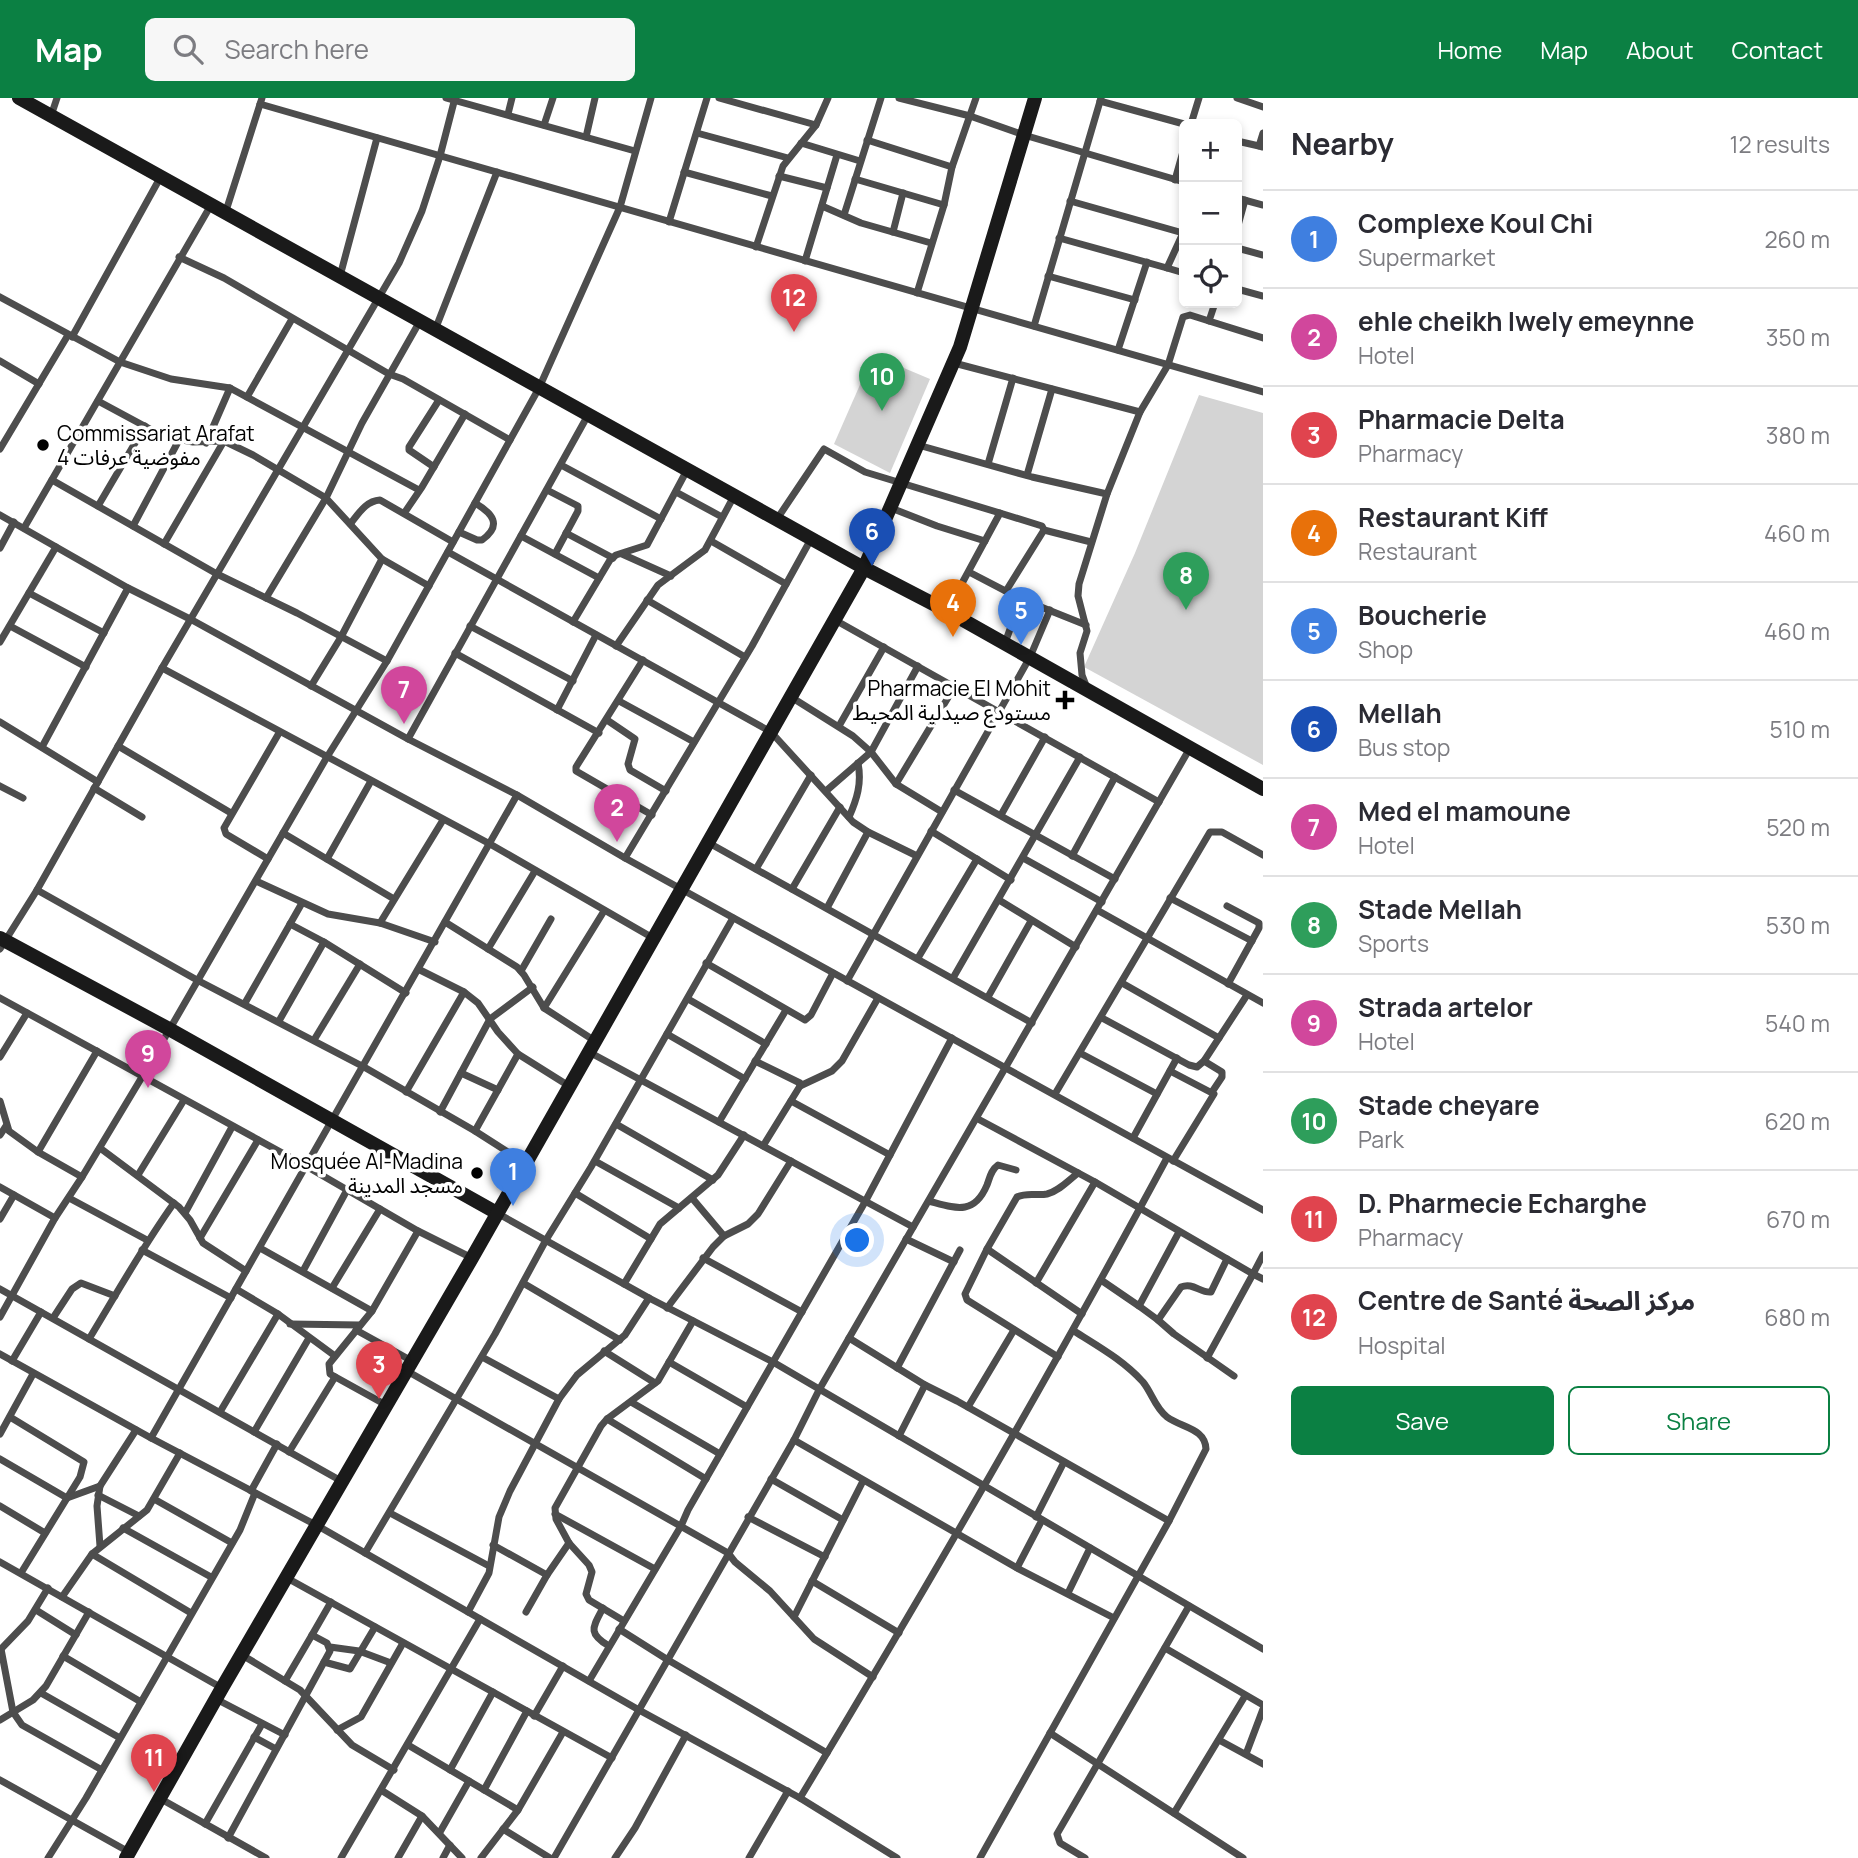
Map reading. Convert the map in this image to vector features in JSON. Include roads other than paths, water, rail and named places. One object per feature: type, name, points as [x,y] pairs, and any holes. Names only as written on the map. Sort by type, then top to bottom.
[{"type":"main road","points":[[19,98],[811,539],[1005,643],[1263,789]]},
{"type":"main road","points":[[132,1856],[219,1693],[472,1258],[864,568],[954,363],[973,309],[1035,98]]},
{"type":"main road","points":[[2,943],[169,1029],[497,1213]]},
{"type":"street","points":[[51,116],[57,98]]},
{"type":"street","points":[[508,114],[512,98]]},
{"type":"street","points":[[544,125],[553,98]]},
{"type":"street","points":[[586,137],[595,98]]},
{"type":"street","points":[[0,1317],[55,1218],[100,1148],[327,757],[387,661],[539,388],[620,208],[651,98]]},
{"type":"street","points":[[669,222],[707,98]]},
{"type":"street","points":[[719,98],[816,125]]},
{"type":"street","points":[[756,247],[779,176],[788,158],[816,125],[828,98]]},
{"type":"street","points":[[844,215],[881,98]]},
{"type":"street","points":[[900,98],[970,116],[1024,135],[1179,181]]},
{"type":"street","points":[[917,293],[976,98]]},
{"type":"street","points":[[1193,119],[1199,98]]},
{"type":"street","points":[[1237,98],[1263,107]]},
{"type":"street","points":[[2,943],[37,890],[162,668],[399,263],[422,211],[440,156],[451,99],[635,151]]},
{"type":"street","points":[[1034,326],[1101,99],[1179,122]]},
{"type":"street","points":[[225,214],[261,101],[377,138],[1263,392]]},
{"type":"street","points":[[697,133],[788,158]]},
{"type":"street","points":[[1242,142],[1261,147],[1263,133]]},
{"type":"street","points":[[340,277],[377,138]]},
{"type":"street","points":[[867,140],[953,167]]},
{"type":"street","points":[[801,143],[860,161]]},
{"type":"street","points":[[805,261],[837,155]]},
{"type":"street","points":[[1175,180],[1179,166]]},
{"type":"street","points":[[435,330],[497,172]]},
{"type":"street","points":[[684,172],[772,196]]},
{"type":"street","points":[[779,176],[827,188]]},
{"type":"street","points":[[0,449],[70,336],[160,178]]},
{"type":"street","points":[[855,179],[944,205]]},
{"type":"street","points":[[892,232],[903,193]]},
{"type":"street","points":[[1242,199],[1263,205]]},
{"type":"street","points":[[1070,201],[1179,230]]},
{"type":"street","points":[[24,528],[211,205]]},
{"type":"street","points":[[822,206],[892,232],[932,243]]},
{"type":"street","points":[[1059,238],[1179,272]]},
{"type":"street","points":[[1167,268],[1179,242]]},
{"type":"street","points":[[1242,249],[1263,255]]},
{"type":"street","points":[[179,257],[223,278],[510,440]]},
{"type":"street","points":[[1118,350],[1146,262]]},
{"type":"street","points":[[1048,276],[1135,300]]},
{"type":"street","points":[[1242,290],[1263,296]]},
{"type":"street","points":[[0,298],[120,362],[171,379],[230,388],[419,490]]},
{"type":"street","points":[[1209,321],[1213,308]]},
{"type":"street","points":[[1087,689],[1080,658],[1087,631],[1078,596],[1091,542],[1140,412],[1168,365],[1183,317],[1190,315],[1263,338]]},
{"type":"street","points":[[247,397],[292,319]]},
{"type":"street","points":[[266,598],[326,498],[347,451],[420,321]]},
{"type":"street","points":[[0,361],[39,384]]},
{"type":"street","points":[[954,363],[1140,412]]},
{"type":"street","points":[[988,464],[1013,379]]},
{"type":"street","points":[[206,443],[230,388]]},
{"type":"street","points":[[1027,475],[1052,389]]},
{"type":"street","points":[[434,467],[409,450],[409,447],[439,400]]},
{"type":"street","points":[[98,401],[163,436],[206,443],[224,441],[245,451],[326,498],[382,559],[429,586]]},
{"type":"street","points":[[405,512],[465,414]]},
{"type":"street","points":[[408,739],[588,415]]},
{"type":"street","points":[[98,506],[145,426]]},
{"type":"street","points":[[132,526],[179,440]]},
{"type":"street","points":[[164,544],[224,441]]},
{"type":"street","points":[[918,445],[1107,494]]},
{"type":"street","points":[[777,520],[824,449],[865,472],[1042,526],[1044,530],[1091,542]]},
{"type":"street","points":[[561,466],[661,519]]},
{"type":"street","points":[[573,622],[612,558],[647,545],[688,470]]},
{"type":"street","points":[[52,480],[217,574],[387,661]]},
{"type":"street","points":[[547,490],[578,506],[578,511],[555,554]]},
{"type":"street","points":[[676,492],[723,517]]},
{"type":"street","points":[[616,646],[658,585],[700,556],[711,541],[734,496]]},
{"type":"street","points":[[351,523],[372,500],[380,500],[453,542]]},
{"type":"street","points":[[459,532],[477,540],[488,536],[494,521],[489,511],[475,503]]},
{"type":"street","points":[[891,508],[985,541]]},
{"type":"street","points":[[947,611],[1000,513]]},
{"type":"street","points":[[0,514],[128,588],[517,795],[625,858],[1263,1210]]},
{"type":"street","points":[[0,548],[14,522]]},
{"type":"street","points":[[1006,591],[1044,530]]},
{"type":"street","points":[[566,533],[612,558]]},
{"type":"street","points":[[521,536],[599,578]]},
{"type":"street","points":[[625,858],[719,703],[811,539]]},
{"type":"street","points":[[711,541],[786,584]]},
{"type":"street","points":[[0,642],[57,547]]},
{"type":"street","points":[[448,552],[771,732],[849,817],[868,832],[917,856]]},
{"type":"street","points":[[621,554],[671,576]]},
{"type":"street","points":[[311,686],[341,637],[382,559]]},
{"type":"street","points":[[970,572],[1021,598],[1086,625]]},
{"type":"street","points":[[42,747],[128,588]]},
{"type":"street","points":[[29,593],[104,633]]},
{"type":"street","points":[[1005,643],[1021,598]]},
{"type":"street","points":[[647,600],[745,657]]},
{"type":"street","points":[[847,981],[1030,657],[1050,610]]},
{"type":"street","points":[[835,620],[1159,802]]},
{"type":"street","points":[[9,626],[86,667]]},
{"type":"street","points":[[470,626],[572,681]]},
{"type":"street","points":[[557,710],[597,635]]},
{"type":"street","points":[[839,726],[884,647]]},
{"type":"street","points":[[455,653],[599,733]]},
{"type":"street","points":[[643,660],[576,771],[652,815]]},
{"type":"street","points":[[826,791],[871,752],[918,666]]},
{"type":"street","points":[[162,668],[489,844],[653,938]]},
{"type":"street","points":[[896,784],[955,686]]},
{"type":"street","points":[[791,697],[839,726],[871,752],[896,784],[942,812]]},
{"type":"street","points":[[618,701],[694,743]]},
{"type":"street","points":[[607,720],[635,739],[628,764],[629,770],[666,791]]},
{"type":"street","points":[[0,722],[42,747],[142,817]]},
{"type":"street","points":[[268,859],[226,834],[224,828],[279,733]]},
{"type":"street","points":[[1001,815],[1045,737]]},
{"type":"street","points":[[118,746],[232,813]]},
{"type":"street","points":[[503,1829],[552,1858],[612,1758],[794,1440],[819,1390],[978,1119],[1190,747]]},
{"type":"street","points":[[953,978],[1080,757]]},
{"type":"street","points":[[849,817],[859,786],[858,763]]},
{"type":"street","points":[[756,869],[811,775]]},
{"type":"street","points":[[1072,856],[1115,777]]},
{"type":"street","points":[[327,859],[371,781]]},
{"type":"street","points":[[0,786],[23,798]]},
{"type":"street","points":[[954,790],[1115,879]]},
{"type":"street","points":[[151,1438],[420,970],[517,795]]},
{"type":"street","points":[[792,888],[840,807]]},
{"type":"street","points":[[380,923],[443,820]]},
{"type":"street","points":[[931,831],[1011,880]]},
{"type":"street","points":[[827,908],[868,832]]},
{"type":"street","points":[[1055,1094],[1210,832],[1222,832],[1263,855]]},
{"type":"street","points":[[283,833],[394,899]]},
{"type":"street","points":[[708,842],[1032,1023]]},
{"type":"street","points":[[1023,858],[1146,938],[1263,1003]]},
{"type":"street","points":[[918,958],[977,859]]},
{"type":"street","points":[[488,949],[535,871]]},
{"type":"street","points":[[256,881],[328,914],[380,923],[435,942]]},
{"type":"street","points":[[37,890],[197,980],[364,1067],[525,1163]]},
{"type":"street","points":[[1170,898],[1252,941]]},
{"type":"street","points":[[999,900],[1076,947]]},
{"type":"street","points":[[245,1003],[302,902]]},
{"type":"street","points":[[1227,906],[1259,923],[1228,984]]},
{"type":"street","points":[[544,1008],[604,911]]},
{"type":"street","points":[[365,1553],[482,1357],[546,1240],[595,1161],[733,918]]},
{"type":"street","points":[[521,971],[551,919]]},
{"type":"street","points":[[988,997],[1031,921]]},
{"type":"street","points":[[445,922],[521,971],[544,1008],[641,1081],[913,1227]]},
{"type":"street","points":[[290,924],[406,993]]},
{"type":"street","points":[[279,1021],[324,942]]},
{"type":"street","points":[[706,963],[800,1018],[808,1018],[832,973]]},
{"type":"street","points":[[314,1040],[360,964]]},
{"type":"street","points":[[420,970],[464,992],[478,1003],[498,1032],[518,1054],[569,1086]]},
{"type":"street","points":[[1122,983],[1219,1038]]},
{"type":"street","points":[[440,1112],[490,1019],[533,987]]},
{"type":"street","points":[[406,1092],[464,992]]},
{"type":"street","points":[[1102,1018],[1197,1067],[1247,995]]},
{"type":"street","points":[[0,998],[306,1166],[418,1231],[472,1258]]},
{"type":"street","points":[[763,1146],[800,1086],[832,1071],[842,1061],[878,998]]},
{"type":"street","points":[[688,999],[766,1044]]},
{"type":"street","points":[[719,1122],[786,1010]]},
{"type":"street","points":[[0,1057],[27,1013]]},
{"type":"street","points":[[667,1034],[744,1079]]},
{"type":"street","points":[[589,1681],[681,1526],[865,1202],[951,1038]]},
{"type":"street","points":[[38,1152],[97,1051]]},
{"type":"street","points":[[475,1131],[518,1054]]},
{"type":"street","points":[[1080,1054],[1157,1094]]},
{"type":"street","points":[[1133,1138],[1177,1058]]},
{"type":"street","points":[[800,1798],[900,1633],[1015,1434],[1140,1209],[1170,1159],[1213,1098],[1212,1092],[1222,1077],[1222,1072],[1204,1060]]},
{"type":"street","points":[[755,1061],[797,1080],[800,1086]]},
{"type":"street","points":[[1170,1070],[1212,1092]]},
{"type":"street","points":[[461,1073],[498,1090]]},
{"type":"street","points":[[138,1175],[184,1100]]},
{"type":"street","points":[[0,1101],[6,1126],[13,1135],[82,1177]]},
{"type":"street","points":[[791,1101],[890,1155]]},
{"type":"street","points":[[978,1119],[1095,1182],[1263,1279]]},
{"type":"street","points":[[616,1124],[713,1180]]},
{"type":"street","points":[[0,1135],[6,1126]]},
{"type":"street","points":[[185,1213],[232,1127]]},
{"type":"street","points":[[624,1284],[660,1224],[713,1180],[744,1135]]},
{"type":"street","points":[[200,1238],[258,1140]]},
{"type":"street","points":[[100,1148],[185,1213],[203,1243],[246,1271]]},
{"type":"street","points":[[595,1161],[679,1208]]},
{"type":"street","points":[[667,1308],[703,1258],[724,1236],[748,1224],[758,1214],[791,1161]]},
{"type":"street","points":[[929,1201],[958,1209],[973,1205],[982,1196],[993,1169],[998,1165],[1016,1170]]},
{"type":"street","points":[[1058,1357],[967,1300],[965,1294],[1017,1197],[1025,1194],[1046,1194],[1078,1173]]},
{"type":"street","points":[[1036,1283],[1095,1182]]},
{"type":"street","points":[[0,1187],[55,1218]]},
{"type":"street","points":[[303,1271],[347,1191]]},
{"type":"street","points":[[575,1193],[651,1239]]},
{"type":"street","points":[[0,1219],[14,1195]]},
{"type":"street","points":[[69,1198],[147,1240]]},
{"type":"street","points":[[692,1198],[724,1236]]},
{"type":"street","points":[[89,1339],[147,1240],[174,1203]]},
{"type":"street","points":[[332,1288],[380,1209]]},
{"type":"street","points":[[497,1213],[667,1308],[773,1362],[1263,1649]]},
{"type":"street","points":[[387,1405],[335,1377],[328,1370],[328,1364],[372,1311],[418,1231]]},
{"type":"street","points":[[1139,1306],[1178,1232]]},
{"type":"street","points":[[906,1239],[954,1262]]},
{"type":"street","points":[[260,1248],[372,1311]]},
{"type":"street","points":[[987,1249],[1082,1314]]},
{"type":"street","points":[[142,1250],[231,1298]]},
{"type":"street","points":[[897,1368],[960,1250]]},
{"type":"street","points":[[1207,1358],[1263,1255]]},
{"type":"street","points":[[703,1258],[802,1312]]},
{"type":"street","points":[[1157,1320],[1181,1287],[1191,1285],[1207,1293],[1211,1292],[1227,1259]]},
{"type":"street","points":[[1101,1280],[1234,1376]]},
{"type":"street","points":[[53,1318],[72,1289],[81,1283],[115,1296]]},
{"type":"street","points":[[523,1283],[620,1340]]},
{"type":"street","points":[[0,1289],[343,1482]]},
{"type":"street","points":[[236,1289],[278,1314],[335,1356]]},
{"type":"street","points":[[468,1612],[489,1573],[499,1517],[559,1399],[577,1375],[625,1335],[649,1298]]},
{"type":"street","points":[[12,1362],[41,1312]]},
{"type":"street","points":[[220,1412],[278,1314]]},
{"type":"street","points":[[624,1621],[589,1600],[586,1594],[592,1572],[569,1543],[555,1513],[559,1499],[601,1426],[655,1383],[693,1321]]},
{"type":"street","points":[[290,1324],[358,1328],[457,1398],[728,1553],[770,1591],[814,1639],[873,1677]]},
{"type":"street","points":[[968,1408],[1014,1330]]},
{"type":"street","points":[[980,1858],[1206,1450],[1206,1443],[1197,1432],[1168,1418],[1158,1409],[1149,1389],[1124,1362],[1074,1331]]},
{"type":"street","points":[[254,1432],[309,1338]]},
{"type":"street","points":[[849,1338],[925,1385],[1169,1521]]},
{"type":"street","points":[[604,1351],[655,1383]]},
{"type":"street","points":[[0,1354],[136,1430],[318,1526],[639,1710],[788,1791],[897,1858]]},
{"type":"street","points":[[482,1357],[559,1399]]},
{"type":"street","points":[[669,1362],[747,1407]]},
{"type":"street","points":[[0,1434],[33,1374]]},
{"type":"street","points":[[289,1452],[335,1377]]},
{"type":"street","points":[[899,1436],[925,1385]]},
{"type":"street","points":[[631,1402],[720,1454]]},
{"type":"street","points":[[10,1417],[83,1460],[80,1477],[21,1573]]},
{"type":"street","points":[[607,1419],[706,1479]]},
{"type":"street","points":[[100,1546],[97,1526],[100,1486],[136,1430]]},
{"type":"street","points":[[794,1440],[1017,1568],[1114,1618]]},
{"type":"street","points":[[48,1858],[102,1770],[232,1543],[277,1444]]},
{"type":"street","points":[[62,1597],[92,1554],[147,1510],[180,1453]]},
{"type":"street","points":[[0,1459],[66,1498]]},
{"type":"street","points":[[1017,1568],[1064,1462]]},
{"type":"street","points":[[771,1479],[843,1520]]},
{"type":"street","points":[[794,1618],[863,1481]]},
{"type":"street","points":[[66,1498],[100,1486]]},
{"type":"street","points":[[98,1495],[139,1516]]},
{"type":"street","points":[[154,1499],[232,1543]]},
{"type":"street","points":[[0,1506],[46,1533]]},
{"type":"street","points":[[390,1513],[489,1566]]},
{"type":"street","points":[[555,1513],[655,1569]]},
{"type":"street","points":[[748,1517],[824,1557]]},
{"type":"street","points":[[123,1528],[211,1577]]},
{"type":"street","points":[[526,1612],[569,1543]]},
{"type":"street","points":[[493,1545],[547,1575]]},
{"type":"street","points":[[1068,1593],[1090,1548]]},
{"type":"street","points":[[92,1554],[191,1613]]},
{"type":"street","points":[[0,1562],[165,1657],[262,1724],[285,1735]]},
{"type":"street","points":[[287,1578],[612,1758]]},
{"type":"street","points":[[812,1581],[900,1633]]},
{"type":"street","points":[[48,1588],[16,1636],[0,1650],[13,1712],[28,1730],[102,1770]]},
{"type":"street","points":[[285,1681],[331,1602]]},
{"type":"street","points":[[1085,1858],[1060,1843],[1057,1834],[1189,1606]]},
{"type":"street","points":[[603,1608],[594,1626],[594,1633],[597,1639],[609,1646]]},
{"type":"street","points":[[36,1609],[76,1635]]},
{"type":"street","points":[[0,1720],[41,1693],[89,1612]]},
{"type":"street","points":[[341,1858],[480,1619]]},
{"type":"street","points":[[324,1662],[348,1670],[374,1627]]},
{"type":"street","points":[[619,1629],[827,1753]]},
{"type":"street","points":[[312,1635],[330,1647],[359,1651],[391,1663]]},
{"type":"street","points":[[337,1730],[360,1717],[403,1643]]},
{"type":"street","points":[[228,1838],[330,1647]]},
{"type":"street","points":[[1165,1648],[1263,1707],[1246,1754]]},
{"type":"street","points":[[242,1655],[306,1696],[360,1752],[394,1770]]},
{"type":"street","points":[[63,1656],[141,1702]]},
{"type":"street","points":[[484,1790],[563,1666]]},
{"type":"street","points":[[450,1770],[493,1692]]},
{"type":"street","points":[[41,1693],[120,1738]]},
{"type":"street","points":[[1174,1813],[1245,1696]]},
{"type":"street","points":[[205,1824],[262,1724]]},
{"type":"street","points":[[481,1858],[519,1810],[563,1732]]},
{"type":"street","points":[[1050,1733],[1243,1858]]},
{"type":"street","points":[[615,1858],[635,1828],[686,1735]]},
{"type":"street","points":[[254,1737],[276,1749]]},
{"type":"street","points":[[1219,1740],[1263,1764]]},
{"type":"street","points":[[408,1745],[519,1810]]},
{"type":"street","points":[[0,1780],[132,1856]]},
{"type":"street","points":[[440,1832],[469,1781]]},
{"type":"street","points":[[381,1790],[422,1816],[462,1858]]},
{"type":"street","points":[[751,1857],[788,1791]]},
{"type":"street","points":[[161,1799],[266,1858]]},
{"type":"street","points":[[398,1858],[422,1816]]},
{"type":"street","points":[[443,1858],[450,1845]]},
{"type":"place","name":"Centre de Santé مركز الصحة","points":[[794,332]]},
{"type":"place","name":"Stade cheyare","points":[[882,411]]},
{"type":"place","name":"Commissariat Arafat 4 مفوضية عرفات","points":[[43,445]]},
{"type":"place","name":"Mellah","points":[[872,566]]},
{"type":"place","name":"Stade Mellah","points":[[1186,610]]},
{"type":"place","name":"Restaurant Kiff","points":[[953,637]]},
{"type":"place","name":"Boucherie","points":[[1021,645]]},
{"type":"place","name":"Pharmacie El Mohit مستودع صيدلية المحيط","points":[[1065,700]]},
{"type":"place","name":"Med el mamoune","points":[[404,724]]},
{"type":"place","name":"ehle cheikh lwely emeynne","points":[[617,842]]},
{"type":"place","name":"Strada artelor","points":[[148,1088]]},
{"type":"place","name":"Mosquée Al-Madina مسجد المدينة","points":[[477,1173]]},
{"type":"place","name":"Complexe Koul Chi","points":[[513,1206]]},
{"type":"place","name":"Pharmacie Delta","points":[[379,1399]]},
{"type":"place","name":"D. Pharmecie Echarghe","points":[[154,1792]]}]
